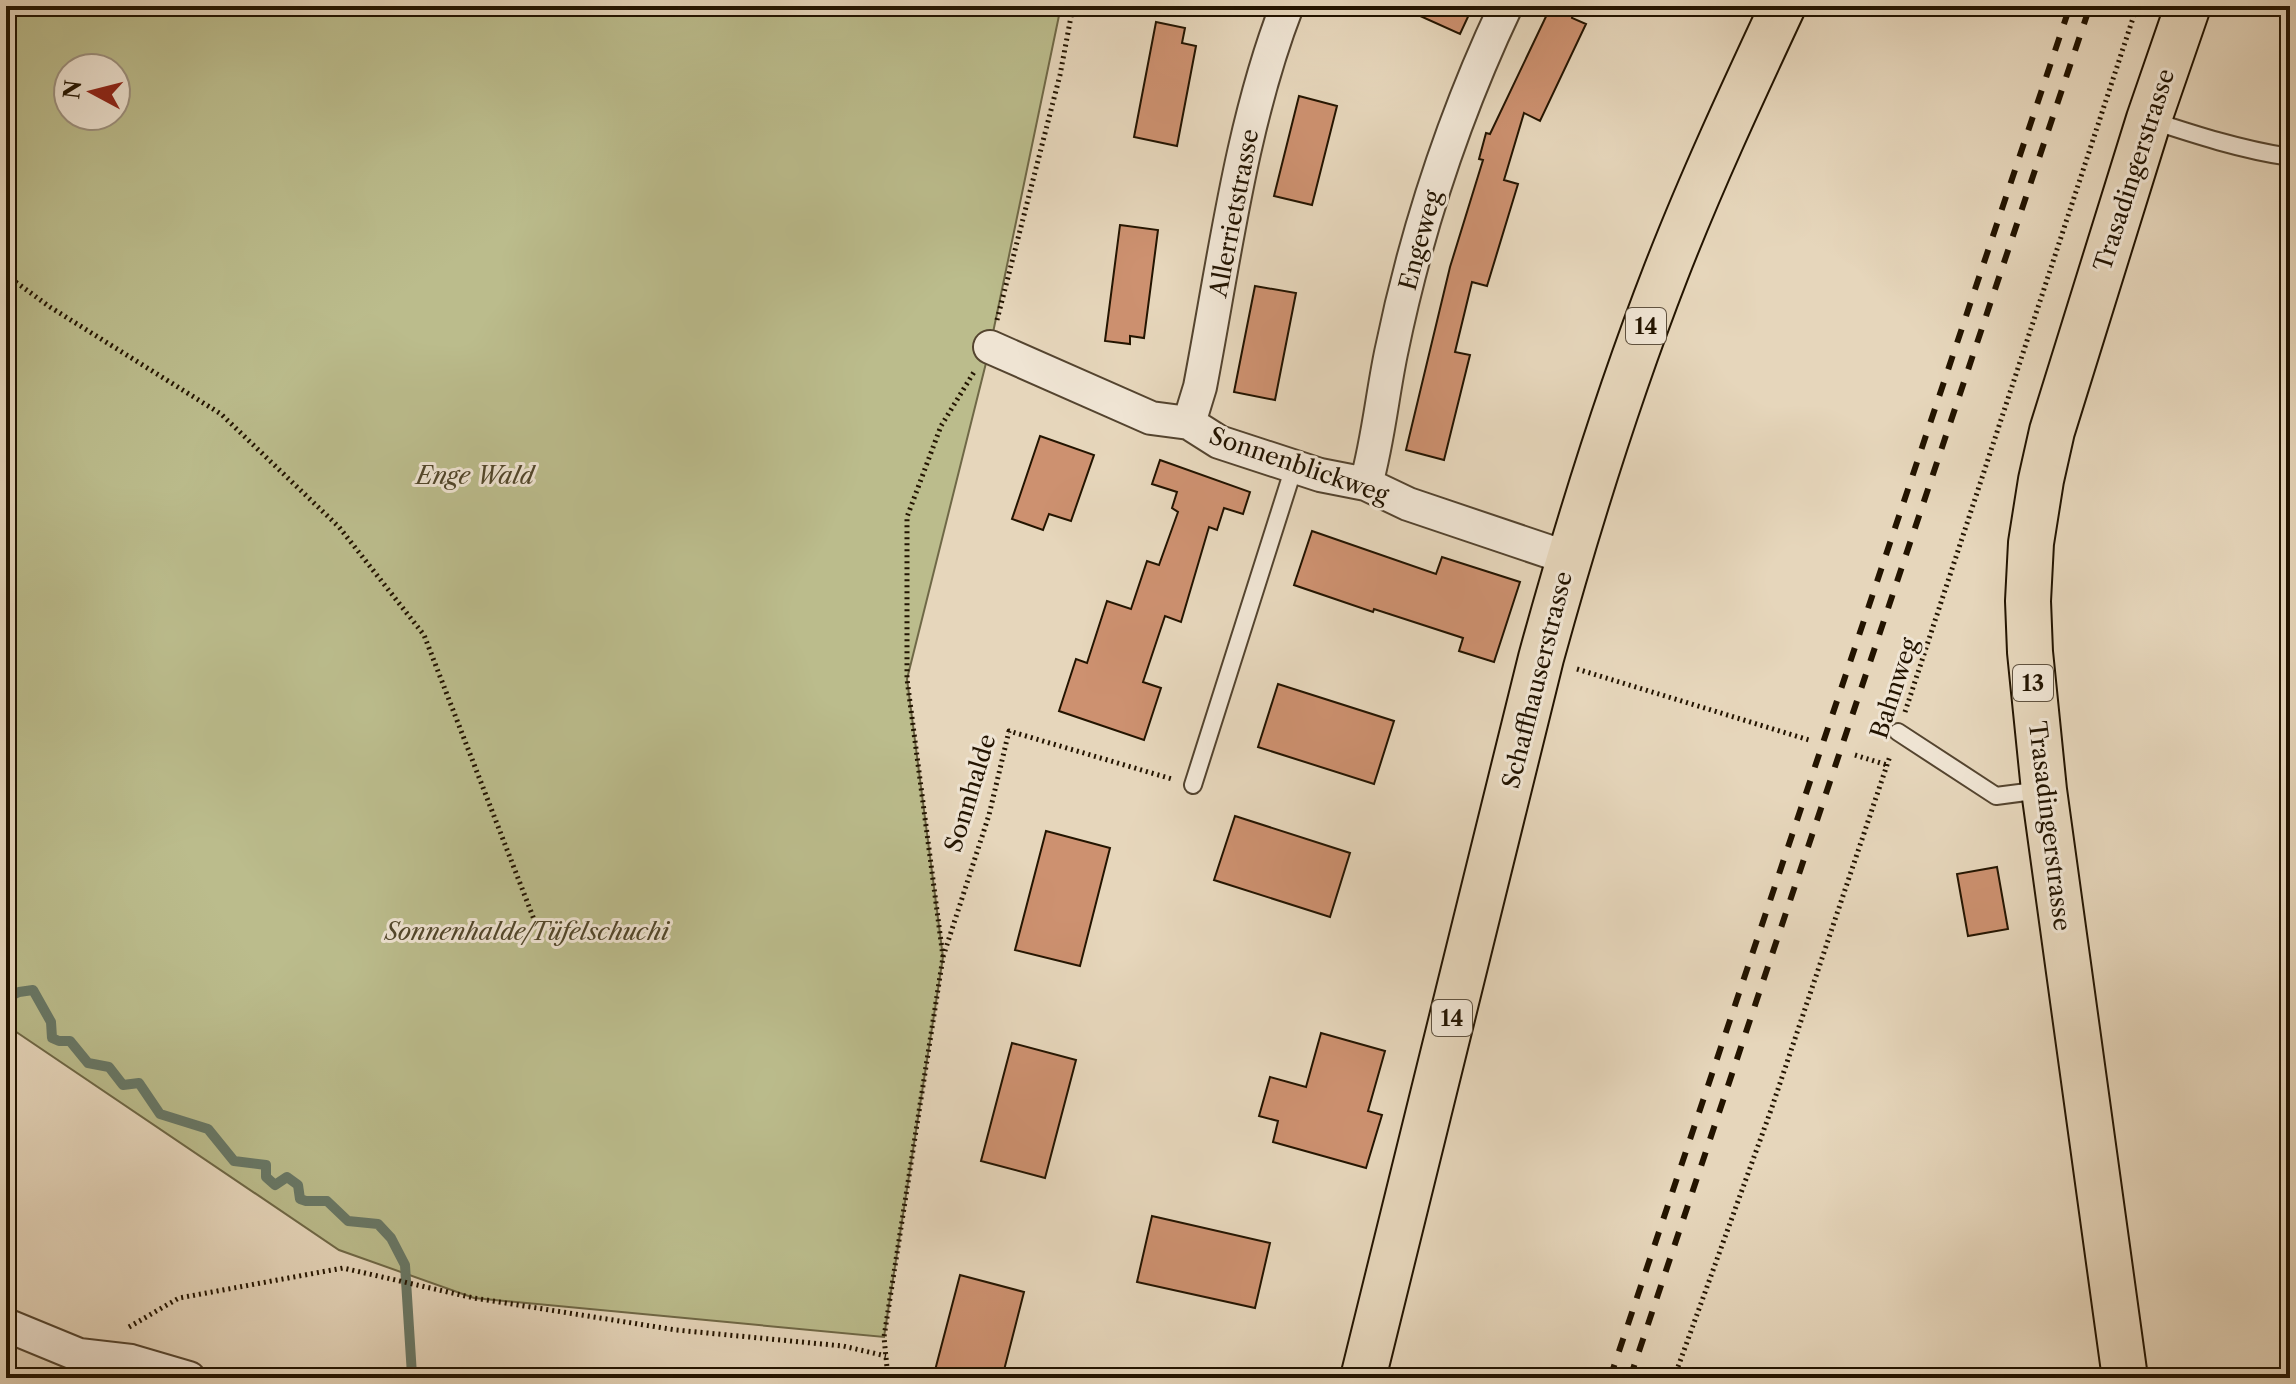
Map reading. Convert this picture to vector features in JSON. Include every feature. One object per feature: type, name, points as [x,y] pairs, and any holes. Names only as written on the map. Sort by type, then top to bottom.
[{"type":"main road","name":"Schaffhauserstrasse","points":[[1363,1378],[1568,558],[1604,443],[1666,271],[1783,6]]},
{"type":"main road","name":"Trasadingerstrasse","points":[[2125,1378],[2044,790],[2028,601],[2033,528],[2052,431],[2149,119],[2188,6]]},
{"type":"street","name":"Allerrietstrasse","points":[[1189,423],[1200,387],[1247,137],[1275,37],[1287,6]]},
{"type":"street","name":"Engeweg","points":[[1366,484],[1375,451],[1391,353],[1426,210],[1458,113],[1506,6]]},
{"type":"street","name":"Sonnenblickweg","points":[[990,347],[1151,418],[1189,423],[1219,442],[1320,475],[1366,484],[1408,504],[1568,558]]},
{"type":"street","points":[[6,1325],[76,1366],[131,1361],[189,1378]]},
{"type":"lane","points":[[2149,119],[2194,134],[2290,157]]},
{"type":"lane","points":[[1193,785],[1294,467]]},
{"type":"lane","points":[[1898,732],[1996,796],[2044,790]]},
{"type":"path","points":[[943,957],[907,679],[907,517],[941,426],[990,347],[1060,75],[1073,6]]},
{"type":"path","name":"Bahnweg","points":[[1674,1378],[1771,1110],[2137,6]]},
{"type":"path","points":[[6,275],[50,307],[221,414],[339,527],[424,635],[535,922]]},
{"type":"path","points":[[1541,658],[1809,740]]},
{"type":"path","name":"Sonnhalde","points":[[888,1378],[884,1337],[943,957],[989,815],[1009,731],[1193,785]]},
{"type":"path","points":[[1855,755],[1887,765]]},
{"type":"path","points":[[76,1366],[179,1298],[343,1268],[474,1298],[676,1330],[843,1346],[886,1356]]},
{"type":"green space","name":"Enge Wald","points":[[6,6],[1061,6],[990,347],[907,679],[943,957],[884,1337],[474,1298],[339,1250],[6,1025]]},
{"type":"building","points":[[1398,6],[1473,6],[1460,34]]},
{"type":"building","points":[[1551,6],[1574,6],[1572,18],[1586,24],[1540,121],[1524,113],[1504,180],[1518,184],[1487,286],[1472,282],[1455,352],[1470,355],[1444,460],[1406,450],[1450,267],[1483,160],[1479,159],[1486,133],[1490,134]]},
{"type":"building","points":[[1156,22],[1185,28],[1182,43],[1196,46],[1177,146],[1134,137]]},
{"type":"building","points":[[1299,96],[1337,106],[1312,205],[1274,196]]},
{"type":"building","points":[[1120,225],[1158,230],[1144,338],[1130,336],[1130,344],[1105,341]]},
{"type":"building","points":[[1255,286],[1296,293],[1275,400],[1234,392]]},
{"type":"building","points":[[1040,436],[1094,455],[1071,521],[1049,514],[1043,530],[1012,519]]},
{"type":"building","points":[[1160,460],[1250,492],[1243,514],[1224,508],[1217,530],[1209,527],[1181,622],[1165,616],[1143,682],[1161,688],[1144,740],[1059,711],[1076,659],[1087,663],[1107,601],[1131,609],[1147,561],[1159,565],[1178,512],[1172,508],[1177,492],[1152,484]]},
{"type":"building","points":[[1312,531],[1436,574],[1442,557],[1520,582],[1494,662],[1459,651],[1463,638],[1294,585]]},
{"type":"building","points":[[1278,684],[1394,721],[1374,784],[1258,747]]},
{"type":"building","points":[[1235,816],[1350,853],[1330,917],[1214,880]]},
{"type":"building","points":[[1046,831],[1110,848],[1080,966],[1015,950]]},
{"type":"building","points":[[1997,867],[2008,929],[1968,936],[1957,874]]},
{"type":"building","points":[[1321,1033],[1385,1051],[1368,1111],[1382,1115],[1366,1168],[1273,1142],[1278,1121],[1259,1116],[1270,1077],[1306,1087]]},
{"type":"building","points":[[1012,1043],[1076,1060],[1045,1178],[981,1161]]},
{"type":"building","points":[[1152,1216],[1270,1243],[1255,1308],[1137,1282]]},
{"type":"building","points":[[960,1275],[1024,1292],[1002,1378],[933,1378]]},
{"type":"waterway","points":[[6,998],[33,990],[51,1022],[52,1038],[70,1041],[88,1063],[109,1067],[123,1085],[139,1083],[160,1114],[208,1129],[234,1161],[266,1165],[266,1177],[275,1185],[287,1177],[298,1185],[300,1199],[327,1201],[348,1221],[378,1224],[391,1238],[405,1265],[412,1375]]},
{"type":"railway","points":[[1610,1378],[2070,6]]},
{"type":"railway","points":[[1630,1378],[2090,6]]},
{"type":"park label","name":"Sonnenhalde/Tüfelschuchi","points":[[527,931]]}]
